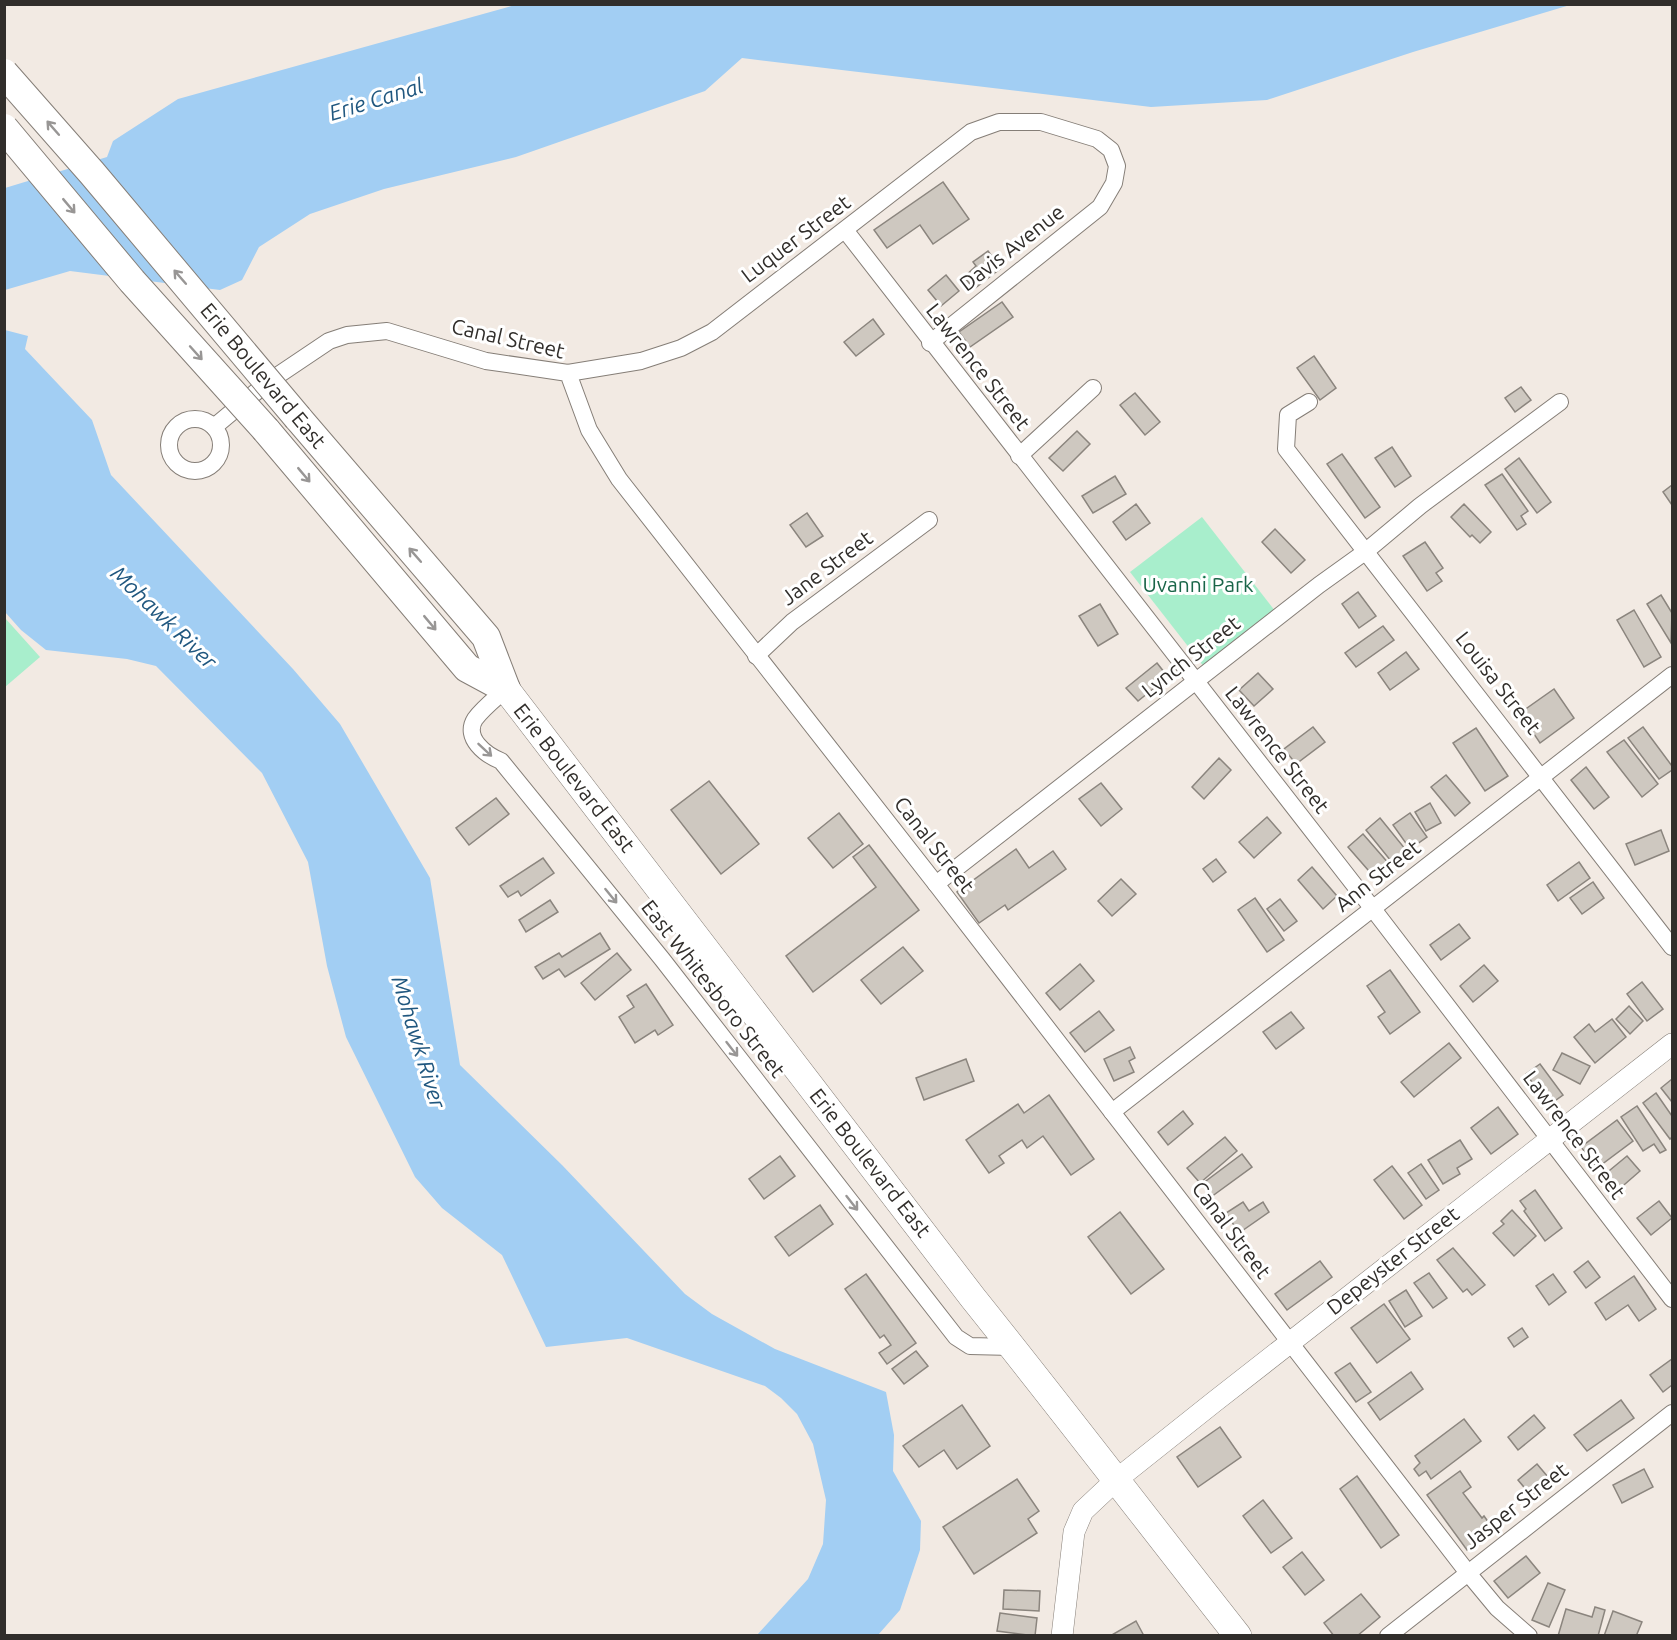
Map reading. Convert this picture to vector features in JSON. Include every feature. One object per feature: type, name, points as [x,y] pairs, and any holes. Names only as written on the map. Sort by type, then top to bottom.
[{"type":"highway","name":"Erie Boulevard East","points":[[4,73],[92,173],[486,638],[506,688]]},
{"type":"highway","name":"Erie Boulevard East","points":[[4,128],[132,282],[266,430],[467,668],[506,688]]},
{"type":"main road","name":"Erie Boulevard East","points":[[506,688],[1012,1347],[1238,1635]]},
{"type":"street","name":"Luquer Street","points":[[568,373],[641,361],[681,348],[712,332],[971,132],[999,122],[1041,122]]},
{"type":"street","name":"Davis Avenue","points":[[930,343],[1100,207],[1114,183],[1117,166],[1111,150],[1097,140],[1041,122]]},
{"type":"street","name":"Lawrence Street","points":[[845,230],[930,343],[1373,909],[1672,1299]]},
{"type":"street","name":"Canal Street","points":[[214,427],[268,382],[329,341],[347,335],[387,331],[486,361],[568,373],[579,407],[590,430],[619,479],[936,884],[1468,1573],[1497,1608],[1528,1635]]},
{"type":"street","points":[[1019,456],[1093,388]]},
{"type":"street","name":"Louisa Street","points":[[1310,402],[1287,414],[1286,449],[1672,947]]},
{"type":"street","name":"Lynch Street","points":[[936,884],[1319,585],[1365,552],[1420,506],[1560,402]]},
{"type":"street","name":"Jane Street","points":[[756,656],[792,622],[929,520]]},
{"type":"street","name":"Ann Street","points":[[1112,1113],[1672,675]]},
{"type":"street","name":"East Whitesboro Street","points":[[506,688],[474,720],[472,730],[478,746],[487,755],[501,761],[662,959],[956,1337],[970,1346],[1012,1347]]},
{"type":"street","name":"Depeyster Street","points":[[1062,1635],[1074,1532],[1083,1511],[1116,1480],[1672,1044]]},
{"type":"street","name":"Jasper Street","points":[[1388,1635],[1672,1413]]},
{"type":"green space","name":"Uvanni Park","points":[[1202,517],[1279,616],[1208,672],[1130,572]]},
{"type":"green space","points":[[5,618],[40,657],[4,687]]},
{"type":"water","name":"Erie Canal","points":[[515,5],[1570,5],[1413,52],[1267,100],[1151,107],[742,58],[705,91],[516,157],[384,189],[310,214],[259,247],[242,280],[220,290],[70,271],[5,290],[5,188],[107,157],[113,141],[178,99]]},
{"type":"water","name":"Mohawk River","points":[[5,330],[28,336],[25,349],[92,420],[111,475],[293,669],[340,724],[430,878],[460,1065],[562,1165],[685,1294],[712,1314],[775,1349],[886,1392],[894,1435],[893,1471],[921,1521],[920,1550],[900,1610],[878,1635],[757,1635],[808,1579],[823,1544],[826,1500],[813,1444],[797,1414],[765,1386],[627,1338],[546,1347],[502,1255],[442,1208],[415,1177],[346,1037],[327,966],[308,862],[262,773],[156,666],[127,659],[46,650],[21,630],[5,612]]},
{"type":"building","points":[[943,182],[969,219],[933,244],[920,225],[887,248],[874,230]]},
{"type":"building","points":[[988,251],[1001,268],[974,289],[964,277],[976,266],[973,262]]},
{"type":"building","points":[[946,275],[959,291],[941,306],[928,290]]},
{"type":"building","points":[[1002,302],[1013,317],[970,347],[959,332]]},
{"type":"building","points":[[873,319],[884,334],[856,356],[844,342]]},
{"type":"building","points":[[1314,356],[1336,388],[1320,400],[1297,368]]},
{"type":"building","points":[[1521,387],[1531,400],[1515,412],[1505,398]]},
{"type":"building","points":[[1135,393],[1160,422],[1145,435],[1120,405]]},
{"type":"building","points":[[1077,431],[1090,444],[1063,471],[1049,458]]},
{"type":"building","points":[[1392,447],[1411,476],[1395,487],[1375,458]]},
{"type":"building","points":[[1342,454],[1380,507],[1365,518],[1327,464]]},
{"type":"building","points":[[1519,458],[1551,502],[1537,513],[1505,469]]},
{"type":"building","points":[[1502,474],[1528,511],[1521,516],[1526,524],[1517,530],[1485,485]]},
{"type":"building","points":[[1115,476],[1126,494],[1093,513],[1082,496]]},
{"type":"building","points":[[1672,485],[1672,505],[1663,492]]},
{"type":"building","points":[[1136,504],[1150,523],[1126,540],[1113,522]]},
{"type":"building","points":[[1464,504],[1491,532],[1480,543],[1472,535],[1470,537],[1451,517]]},
{"type":"building","points":[[807,513],[823,536],[806,547],[790,525]]},
{"type":"building","points":[[1275,529],[1305,560],[1291,573],[1262,542]]},
{"type":"building","points":[[1425,542],[1443,568],[1436,573],[1442,581],[1427,591],[1403,556]]},
{"type":"building","points":[[1358,592],[1376,616],[1359,628],[1342,604]]},
{"type":"building","points":[[1661,595],[1672,613],[1671,643],[1647,604]]},
{"type":"building","points":[[1100,604],[1118,634],[1098,646],[1079,616]]},
{"type":"building","points":[[1634,610],[1661,657],[1644,667],[1617,620]]},
{"type":"building","points":[[1383,626],[1394,640],[1356,667],[1345,653]]},
{"type":"building","points":[[1406,652],[1419,669],[1390,690],[1378,673]]},
{"type":"building","points":[[1157,663],[1168,677],[1138,701],[1126,688]]},
{"type":"building","points":[[1258,673],[1273,689],[1254,706],[1239,690]]},
{"type":"building","points":[[1554,689],[1574,718],[1540,743],[1520,713]]},
{"type":"building","points":[[1313,727],[1325,742],[1296,764],[1284,749]]},
{"type":"building","points":[[1643,727],[1672,766],[1672,770],[1659,779],[1628,738]]},
{"type":"building","points":[[1476,728],[1508,776],[1485,791],[1453,743]]},
{"type":"building","points":[[1624,740],[1658,784],[1642,797],[1607,752]]},
{"type":"building","points":[[1219,758],[1231,770],[1204,799],[1192,787]]},
{"type":"building","points":[[1586,767],[1609,797],[1594,809],[1571,780]]},
{"type":"building","points":[[1446,775],[1470,803],[1455,816],[1431,787]]},
{"type":"building","points":[[709,781],[759,844],[721,874],[671,810]]},
{"type":"building","points":[[1101,783],[1122,809],[1101,826],[1079,799]]},
{"type":"building","points":[[496,798],[509,814],[469,845],[456,828]]},
{"type":"building","points":[[1430,803],[1441,823],[1426,831],[1415,812]]},
{"type":"building","points":[[839,813],[863,844],[833,868],[808,838]]},
{"type":"building","points":[[1410,813],[1427,837],[1410,849],[1393,825]]},
{"type":"building","points":[[1267,817],[1281,833],[1254,858],[1239,842]]},
{"type":"building","points":[[1380,818],[1406,850],[1391,861],[1366,830]]},
{"type":"building","points":[[1661,830],[1669,851],[1635,865],[1626,844]]},
{"type":"building","points":[[1363,834],[1390,865],[1375,878],[1348,847]]},
{"type":"building","points":[[869,845],[919,910],[813,992],[786,956],[876,887],[853,857]]},
{"type":"building","points":[[1016,849],[1029,868],[1053,851],[1066,869],[1008,910],[1005,905],[979,923],[957,892]]},
{"type":"building","points":[[543,858],[554,873],[521,896],[518,891],[508,897],[500,886]]},
{"type":"building","points":[[1216,859],[1226,872],[1213,882],[1203,869]]},
{"type":"building","points":[[1579,862],[1590,878],[1558,901],[1547,885]]},
{"type":"building","points":[[1312,867],[1337,896],[1323,909],[1298,880]]},
{"type":"building","points":[[1121,879],[1136,894],[1112,916],[1098,901]]},
{"type":"building","points":[[1593,882],[1604,898],[1582,914],[1570,898]]},
{"type":"building","points":[[1255,898],[1284,940],[1267,952],[1238,910]]},
{"type":"building","points":[[1280,899],[1297,921],[1284,931],[1267,909]]},
{"type":"building","points":[[550,900],[558,912],[526,932],[519,920]]},
{"type":"building","points":[[1459,924],[1470,938],[1441,960],[1430,945]]},
{"type":"building","points":[[600,933],[610,949],[565,977],[559,969],[543,979],[535,967],[559,953],[562,957]]},
{"type":"building","points":[[903,947],[923,971],[881,1004],[861,980]]},
{"type":"building","points":[[617,953],[631,970],[595,1000],[581,983]]},
{"type":"building","points":[[1080,964],[1094,981],[1060,1010],[1046,993]]},
{"type":"building","points":[[1484,965],[1498,981],[1473,1002],[1460,986]]},
{"type":"building","points":[[1390,970],[1420,1012],[1390,1034],[1378,1017],[1385,1012],[1367,986]]},
{"type":"building","points":[[1642,982],[1663,1009],[1647,1021],[1627,994]]},
{"type":"building","points":[[646,984],[673,1025],[658,1035],[655,1030],[635,1043],[619,1017],[634,1007],[627,996]]},
{"type":"building","points":[[1629,1006],[1643,1021],[1630,1034],[1616,1019]]},
{"type":"building","points":[[1099,1011],[1114,1030],[1085,1052],[1070,1033]]},
{"type":"building","points":[[1291,1012],[1304,1028],[1276,1049],[1263,1032]]},
{"type":"building","points":[[1612,1019],[1626,1037],[1595,1063],[1574,1037],[1589,1024],[1595,1032]]},
{"type":"building","points":[[1449,1043],[1461,1058],[1414,1097],[1401,1082]]},
{"type":"building","points":[[1130,1047],[1135,1058],[1129,1061],[1134,1072],[1114,1081],[1104,1059]]},
{"type":"building","points":[[1562,1053],[1590,1066],[1580,1084],[1553,1070]]},
{"type":"building","points":[[966,1059],[974,1081],[924,1100],[916,1078]]},
{"type":"building","points":[[1540,1064],[1563,1095],[1549,1105],[1526,1074]]},
{"type":"building","points":[[1672,1079],[1672,1102],[1661,1088]]},
{"type":"building","points":[[1656,1093],[1672,1116],[1672,1137],[1670,1139],[1643,1103]]},
{"type":"building","points":[[1049,1095],[1094,1159],[1071,1175],[1043,1136],[1027,1148],[1022,1140],[999,1156],[1004,1163],[989,1173],[966,1140],[1018,1104],[1024,1113]]},
{"type":"building","points":[[1637,1106],[1666,1150],[1660,1153],[1654,1144],[1643,1151],[1621,1117]]},
{"type":"building","points":[[1498,1107],[1518,1134],[1491,1154],[1471,1128]]},
{"type":"building","points":[[1183,1111],[1193,1124],[1168,1145],[1158,1132]]},
{"type":"building","points":[[1617,1120],[1633,1141],[1597,1168],[1581,1147]]},
{"type":"building","points":[[1225,1137],[1237,1151],[1200,1183],[1187,1168]]},
{"type":"building","points":[[1460,1140],[1472,1159],[1457,1168],[1460,1174],[1443,1184],[1428,1160]]},
{"type":"building","points":[[1242,1154],[1252,1167],[1211,1197],[1202,1184]]},
{"type":"building","points":[[780,1156],[795,1176],[764,1199],[749,1179]]},
{"type":"building","points":[[1627,1156],[1640,1171],[1617,1191],[1604,1175]]},
{"type":"building","points":[[1421,1164],[1439,1190],[1426,1199],[1408,1173]]},
{"type":"building","points":[[1392,1166],[1422,1205],[1404,1219],[1374,1180]]},
{"type":"building","points":[[1535,1190],[1562,1228],[1545,1241],[1524,1211],[1526,1209],[1520,1201]]},
{"type":"building","points":[[1659,1201],[1672,1218],[1651,1235],[1637,1218]]},
{"type":"building","points":[[1243,1202],[1249,1211],[1263,1202],[1269,1212],[1239,1233],[1226,1213]]},
{"type":"building","points":[[820,1205],[833,1224],[789,1256],[775,1237]]},
{"type":"building","points":[[1512,1210],[1536,1236],[1514,1256],[1493,1233],[1504,1224],[1501,1221]]},
{"type":"building","points":[[1120,1212],[1164,1269],[1131,1294],[1088,1237]]},
{"type":"building","points":[[1453,1248],[1485,1285],[1472,1295],[1467,1289],[1463,1292],[1437,1260]]},
{"type":"building","points":[[1320,1261],[1332,1277],[1287,1310],[1275,1294]]},
{"type":"building","points":[[1588,1261],[1600,1277],[1586,1288],[1574,1272]]},
{"type":"building","points":[[1429,1273],[1447,1298],[1433,1308],[1414,1283]]},
{"type":"building","points":[[866,1274],[916,1343],[887,1364],[879,1353],[891,1345],[884,1335],[880,1338],[845,1289]]},
{"type":"building","points":[[1553,1274],[1566,1292],[1549,1305],[1536,1286]]},
{"type":"building","points":[[1634,1276],[1656,1309],[1639,1321],[1628,1305],[1606,1320],[1595,1303]]},
{"type":"building","points":[[1406,1290],[1422,1316],[1405,1327],[1389,1301]]},
{"type":"building","points":[[1384,1304],[1410,1339],[1377,1363],[1351,1328]]},
{"type":"building","points":[[1522,1328],[1528,1337],[1514,1347],[1508,1338]]},
{"type":"building","points":[[916,1351],[928,1366],[904,1384],[892,1369]]},
{"type":"building","points":[[1672,1359],[1672,1385],[1663,1392],[1650,1375]]},
{"type":"building","points":[[1350,1363],[1371,1392],[1356,1402],[1335,1373]]},
{"type":"building","points":[[1411,1372],[1423,1389],[1380,1420],[1368,1403]]},
{"type":"building","points":[[1621,1400],[1634,1418],[1587,1451],[1574,1435]]},
{"type":"building","points":[[962,1405],[990,1446],[957,1469],[944,1450],[919,1467],[903,1446]]},
{"type":"building","points":[[1534,1415],[1545,1428],[1518,1450],[1508,1437]]},
{"type":"building","points":[[1464,1419],[1481,1441],[1431,1479],[1426,1471],[1419,1476],[1414,1469],[1420,1463],[1415,1456]]},
{"type":"building","points":[[1220,1427],[1241,1457],[1198,1487],[1177,1457]]},
{"type":"building","points":[[1537,1464],[1553,1483],[1534,1499],[1518,1480]]},
{"type":"building","points":[[1644,1469],[1653,1487],[1622,1503],[1613,1485]]},
{"type":"building","points":[[1460,1471],[1471,1487],[1463,1493],[1494,1530],[1467,1550],[1427,1495]]},
{"type":"building","points":[[1357,1476],[1399,1535],[1381,1548],[1340,1489]]},
{"type":"building","points":[[1017,1479],[1039,1511],[1028,1519],[1037,1533],[974,1574],[943,1527]]},
{"type":"building","points":[[1263,1500],[1292,1538],[1271,1553],[1243,1516]]},
{"type":"building","points":[[1302,1552],[1324,1580],[1305,1595],[1283,1567]]},
{"type":"building","points":[[1526,1556],[1540,1573],[1508,1598],[1494,1581]]},
{"type":"building","points":[[1548,1583],[1565,1590],[1549,1627],[1532,1620]]},
{"type":"building","points":[[1004,1590],[1040,1591],[1039,1611],[1003,1609]]},
{"type":"building","points":[[1361,1594],[1380,1617],[1357,1636],[1334,1636],[1324,1623]]},
{"type":"building","points":[[1595,1607],[1605,1610],[1598,1636],[1558,1636],[1566,1609],[1592,1617]]},
{"type":"building","points":[[1613,1611],[1642,1622],[1637,1634],[1640,1636],[1604,1636]]},
{"type":"building","points":[[1000,1613],[1037,1618],[1035,1636],[997,1631]]},
{"type":"building","points":[[1136,1621],[1144,1636],[1110,1636]]}]
